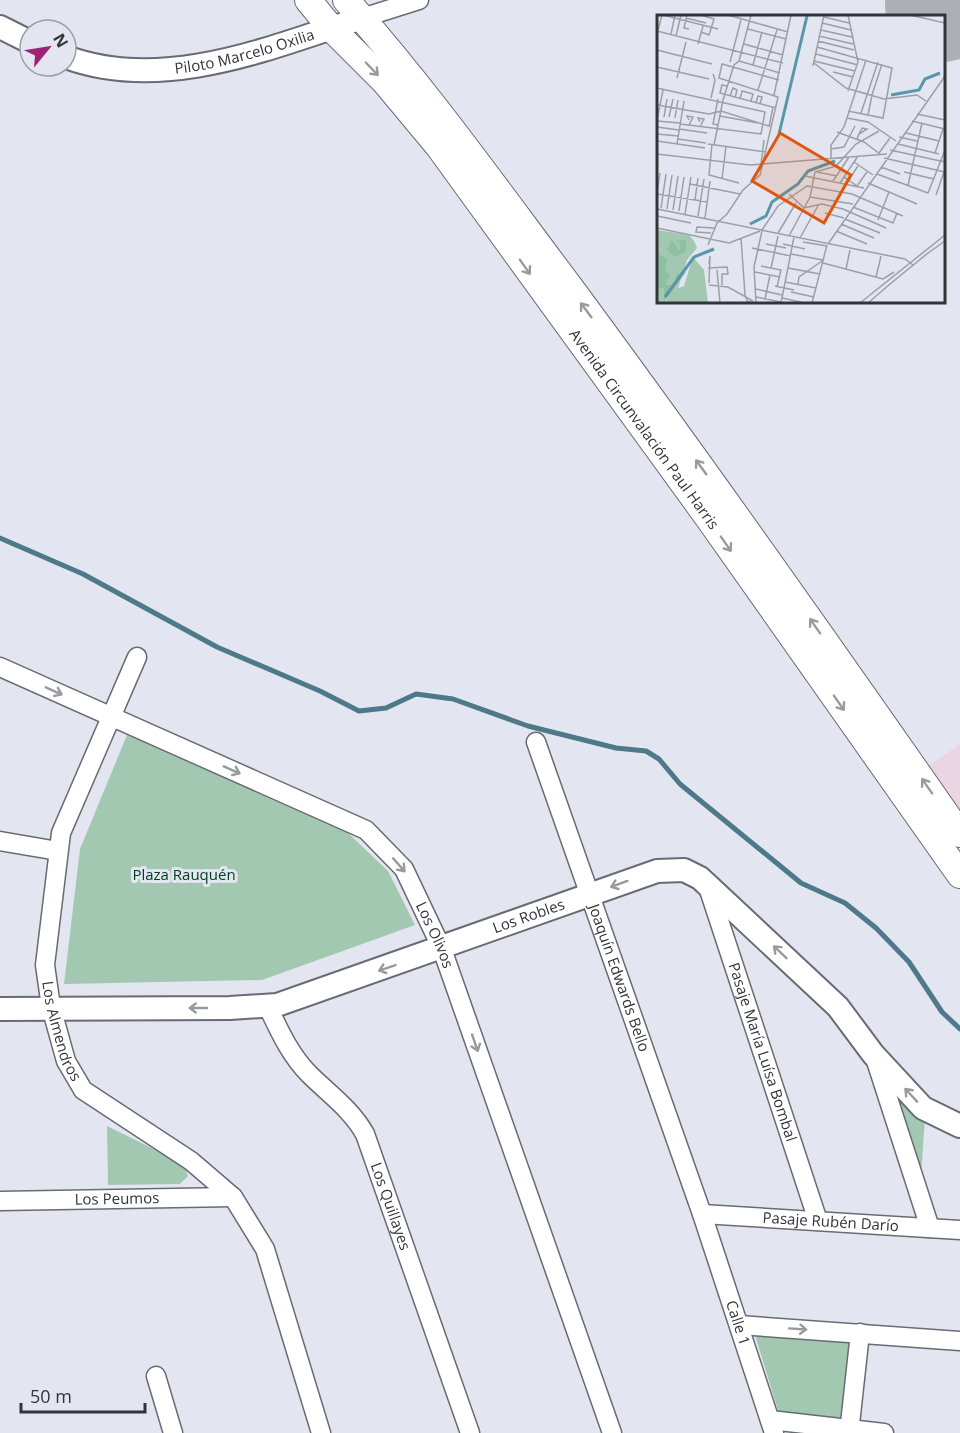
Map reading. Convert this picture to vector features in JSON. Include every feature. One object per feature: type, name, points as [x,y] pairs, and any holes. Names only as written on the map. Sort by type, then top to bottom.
[{"type":"main road","name":"Avenida Circunvalación Paul Harris","points":[[308,0],[331,28],[384,81],[439,147],[709,519],[960,875]]},
{"type":"main road","name":"Avenida Circunvalación Paul Harris","points":[[354,9],[429,98],[621,356],[746,529],[960,834]]},
{"type":"street","name":"Piloto Marcelo Oxilia","points":[[78,60],[117,69],[159,72],[210,63],[331,28],[354,9],[419,0]]},
{"type":"street","points":[[0,27],[18,36]]},
{"type":"street","name":"Los Almendros","points":[[137,657],[61,833],[45,965],[51,1007],[66,1061],[83,1090],[191,1161],[233,1197],[265,1248],[321,1433]]},
{"type":"street","name":"Los Olivos","points":[[0,668],[366,830],[404,869],[442,949],[612,1433]]},
{"type":"street","name":"Joaquín Edwards Bello","points":[[536,742],[702,1214]]},
{"type":"street","points":[[0,841],[58,851]]},
{"type":"street","name":"Los Robles","points":[[0,1009],[268,1007],[302,998],[666,869],[684,870],[707,884],[838,1007],[873,1054],[923,1108],[960,1126]]},
{"type":"street","name":"Pasaje María Luísa Bombal","points":[[707,884],[818,1221]]},
{"type":"street","name":"Los Quillayes","points":[[268,1007],[294,1056],[308,1074],[349,1110],[365,1134],[470,1433]]},
{"type":"street","points":[[873,1054],[930,1228]]},
{"type":"street","name":"Los Peumos","points":[[0,1202],[233,1197]]},
{"type":"street","name":"Pasaje Rubén Darío","points":[[702,1214],[960,1230]]},
{"type":"street","name":"Calle 1","points":[[702,1214],[772,1427]]},
{"type":"street","points":[[739,1325],[960,1341]]},
{"type":"street","points":[[849,1431],[860,1333]]},
{"type":"street","points":[[156,1376],[173,1433]]},
{"type":"street","points":[[772,1427],[884,1433]]},
{"type":"shaded area","points":[[960,744],[960,819],[924,769]]},
{"type":"green space","name":"Plaza Rauquén","points":[[127,735],[348,833],[388,871],[415,925],[262,980],[64,984],[80,849]]},
{"type":"green space","points":[[887,1072],[925,1116],[921,1178]]},
{"type":"green space","points":[[107,1126],[184,1164],[188,1176],[180,1184],[108,1185]]},
{"type":"green space","points":[[755,1335],[851,1342],[843,1424],[780,1417]]},
{"type":"waterway","points":[[0,538],[83,574],[217,647],[320,691],[359,711],[386,708],[416,694],[453,699],[528,726],[616,748],[646,751],[659,759],[680,784],[801,883],[845,903],[876,928],[909,962],[942,1012],[960,1029]]},
{"type":"runway","points":[[941,6],[960,0]]}]
